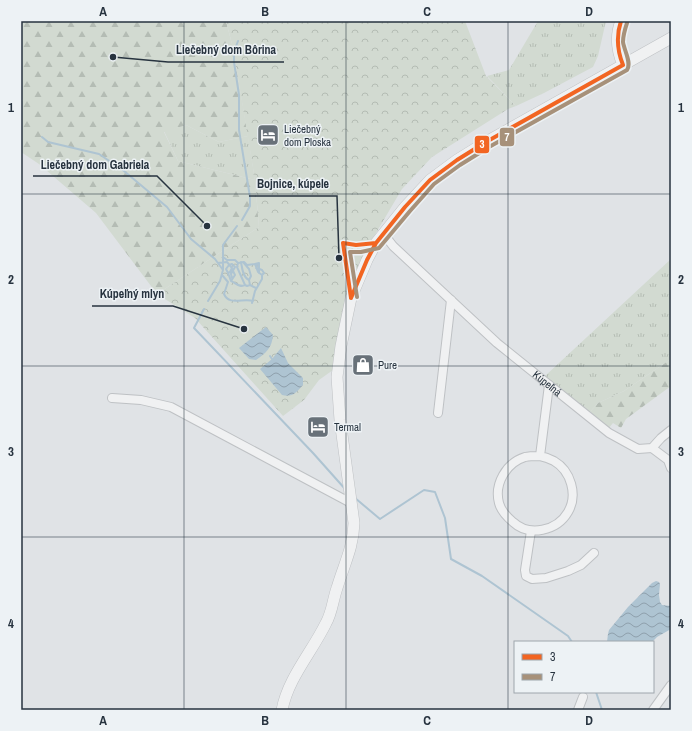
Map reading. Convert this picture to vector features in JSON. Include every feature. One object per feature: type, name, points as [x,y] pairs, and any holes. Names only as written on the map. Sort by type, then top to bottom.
[{"type":"street","points":[[621,21],[618,29],[618,50],[623,65]]},
{"type":"street","points":[[282,710],[290,685],[327,622],[337,587],[349,555],[353,538],[354,523],[340,420],[337,377],[341,346],[351,298],[367,260],[380,238],[405,207],[430,180],[457,160],[492,138],[671,38]]},
{"type":"street","name":"Kúpeľná","points":[[380,238],[393,246],[497,343],[609,433],[638,449],[652,448]]},
{"type":"street","points":[[438,413],[451,300]]},
{"type":"street","points":[[540,456],[549,385]]},
{"type":"street","points":[[112,398],[141,400],[171,407],[351,503]]},
{"type":"street","points":[[671,430],[652,448],[668,460],[671,468]]},
{"type":"street","points":[[540,456],[554,461],[565,470],[572,483],[573,498],[568,512],[559,523],[546,529],[531,531],[517,526],[506,517],[499,504],[498,489],[502,475],[512,464],[525,457],[540,456]]},
{"type":"street","points":[[531,531],[525,570],[526,576],[532,579],[546,578],[568,571],[581,564],[594,553]]},
{"type":"street","points":[[653,710],[671,685]]},
{"type":"street","points":[[578,710],[583,697]]},
{"type":"green space","points":[[21,21],[226,21],[233,48],[248,136],[219,142],[186,125],[164,132],[178,161],[255,180],[259,227],[157,294],[96,213],[39,164],[21,152],[21,103],[23,100],[21,97]]},
{"type":"green space","points":[[226,21],[465,21],[486,76],[516,106],[508,109],[432,157],[402,189],[363,255],[341,321],[333,370],[319,380],[304,400],[283,416],[195,318],[157,294],[259,227],[255,180],[233,48]]},
{"type":"green space","points":[[538,21],[606,21],[598,56],[593,67],[516,106],[487,76],[509,70]]},
{"type":"green space","points":[[186,125],[219,142],[248,136],[255,180],[178,161],[164,131]]},
{"type":"green space","points":[[671,259],[671,359],[624,391],[598,403],[589,413],[545,376]]},
{"type":"green space","points":[[671,359],[671,386],[626,419],[621,428],[613,423],[608,429],[589,413],[598,403],[624,391]]},
{"type":"water","points":[[266,327],[273,335],[270,347],[256,360],[249,359],[239,348]]},
{"type":"water","points":[[281,348],[288,363],[303,378],[303,385],[289,396],[282,395],[260,369],[272,359]]},
{"type":"water","points":[[656,581],[660,584],[659,595],[662,605],[671,606],[671,629],[653,641],[607,641],[609,630],[628,607],[652,583]]},
{"type":"waterway","points":[[238,41],[234,52],[234,62],[239,95],[239,130],[250,197],[250,206],[242,220]]},
{"type":"waterway","points":[[42,137],[48,142],[99,154],[124,171],[167,207],[191,239],[215,259],[223,270]]},
{"type":"waterway","points":[[208,301],[220,281],[223,270],[223,245],[237,226]]},
{"type":"waterway","points":[[223,257],[227,260],[235,260],[238,263],[244,262],[247,265],[255,264],[258,272],[262,275],[262,279],[255,291],[252,303]]},
{"type":"waterway","points":[[218,263],[227,262],[232,268],[228,273],[231,281]]},
{"type":"waterway","points":[[241,262],[244,275],[249,280]]},
{"type":"waterway","points":[[243,262],[249,269],[251,276],[249,280],[250,285]]},
{"type":"waterway","points":[[238,263],[237,267],[245,285],[250,285],[256,288]]},
{"type":"waterway","points":[[256,268],[257,265],[255,264],[259,263],[259,273]]},
{"type":"waterway","points":[[228,273],[226,269],[232,264],[235,267],[231,274],[232,278]]},
{"type":"waterway","points":[[257,268],[262,270],[264,273],[262,275]]},
{"type":"waterway","points":[[233,271],[235,275],[231,281],[240,286],[245,285]]},
{"type":"waterway","points":[[222,275],[228,282],[224,294],[226,298],[233,301],[253,301]]},
{"type":"waterway","points":[[204,309],[194,328],[313,453],[346,490]]},
{"type":"waterway","points":[[355,498],[380,519],[424,490],[435,492],[445,518],[451,559],[482,576],[568,636],[571,641]]},
{"type":"waterway","points":[[596,693],[602,710]]},
{"type":"transit line","name":"3","points":[[351,298],[376,243],[405,207],[430,180],[457,160],[486,142],[623,65],[619,54],[618,43],[618,32],[621,21]]},
{"type":"transit line","name":"7","points":[[357,297],[350,252],[361,252],[379,248],[434,184],[460,165],[489,147],[627,70],[629,64],[623,42],[627,23]]},
{"type":"transit line","name":"3","points":[[351,298],[343,243],[356,245],[376,243]]},
{"type":"place","name":"Liečebný dom Bôrina","points":[[113,57]]},
{"type":"place","name":"Liečebný dom Ploska","points":[[268,135]]},
{"type":"place","name":"Liečebný dom Gabriela","points":[[207,226]]},
{"type":"place","name":"Bojnice, kúpele","points":[[339,258]]},
{"type":"place","name":"Kúpeľný mlyn","points":[[244,329]]},
{"type":"place","name":"Pure","points":[[363,365]]},
{"type":"place","name":"Termal","points":[[318,427]]}]
